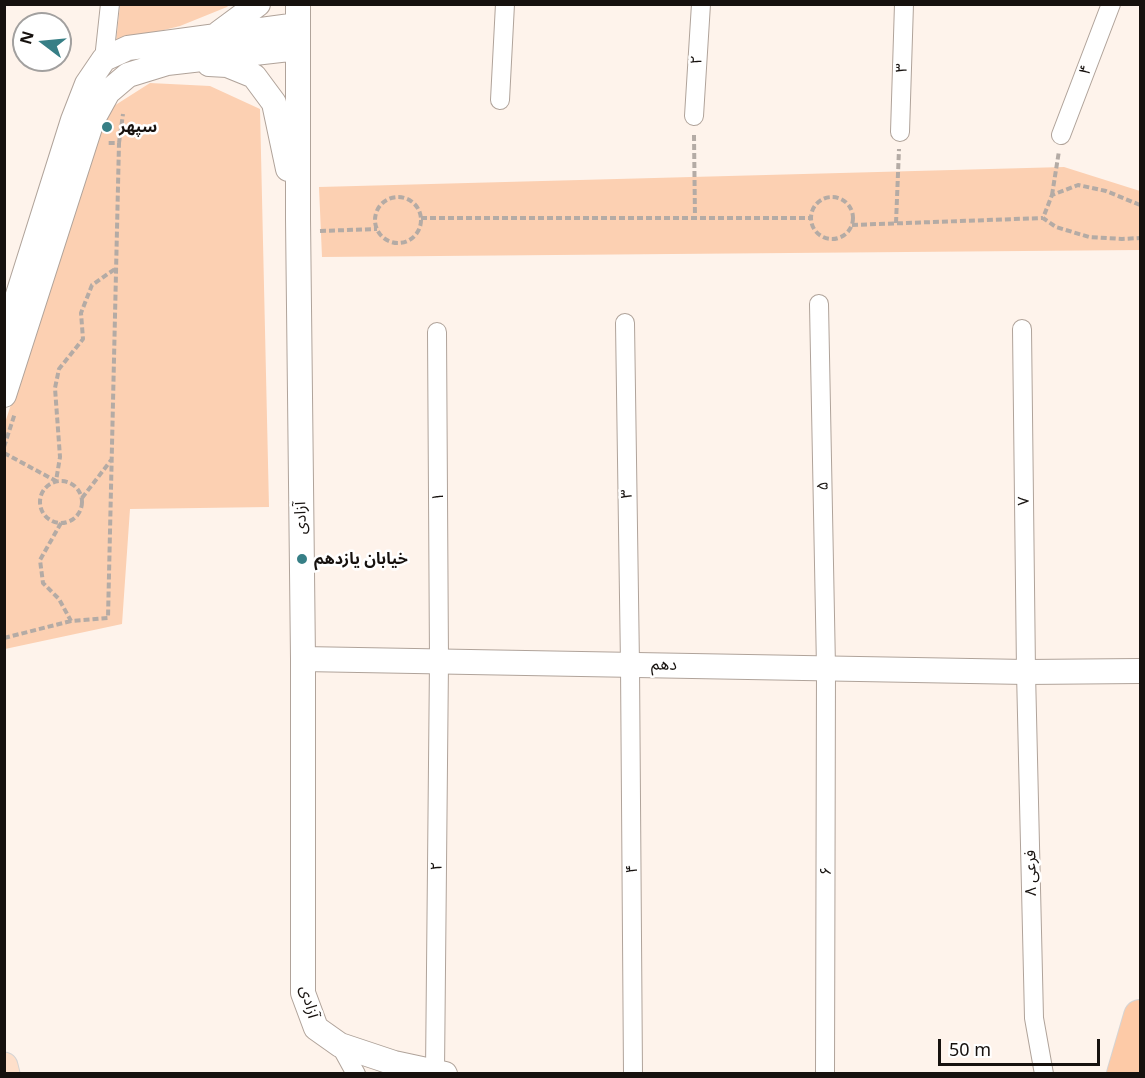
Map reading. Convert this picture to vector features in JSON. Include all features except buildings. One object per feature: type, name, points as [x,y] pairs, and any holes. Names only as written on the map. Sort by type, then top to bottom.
[{"type":"highway","points":[[1123,1074],[1140,1016]]},
{"type":"main road","points":[[4,1066],[6,1074]]},
{"type":"street","points":[[4,339],[73,120],[87,84],[104,59],[110,4]]},
{"type":"street","points":[[213,37],[258,4]]},
{"type":"street","points":[[500,100],[505,4]]},
{"type":"street","name":"۲","points":[[694,116],[700,4]]},
{"type":"street","name":"۳","points":[[900,132],[904,4]]},
{"type":"street","name":"۴","points":[[1061,135],[1111,4]]},
{"type":"street","points":[[104,59],[128,48],[298,26]]},
{"type":"street","points":[[10,404],[92,122],[108,92],[128,75],[298,26]]},
{"type":"street","name":"آزادی","points":[[298,26],[303,993],[316,1028],[340,1045]]},
{"type":"street","points":[[104,59],[116,85]]},
{"type":"street","points":[[167,63],[227,65],[254,76],[274,103],[298,225]]},
{"type":"street","name":"۵","points":[[819,304],[826,668]]},
{"type":"street","name":"۳","points":[[625,324],[630,665]]},
{"type":"street","name":"۷","points":[[1022,329],[1026,672]]},
{"type":"street","name":"۱","points":[[437,332],[439,661]]},
{"type":"street","name":"دهم","points":[[303,659],[1026,672],[1140,671]]},
{"type":"street","name":"۲","points":[[439,661],[440,1072]]},
{"type":"street","name":"۴","points":[[630,665],[633,1074]]},
{"type":"street","name":"۶","points":[[825,1074],[826,668]]},
{"type":"street","name":"فرعی ۸","points":[[1026,672],[1034,1018],[1044,1074]]},
{"type":"street","points":[[340,1045],[394,1063],[440,1072]]},
{"type":"street","points":[[340,1045],[356,1074]]},
{"type":"path","points":[[694,116],[695,218]]},
{"type":"path","points":[[896,223],[900,132]]},
{"type":"path","points":[[1043,218],[1052,195],[1061,135]]},
{"type":"path","points":[[4,638],[71,621],[108,618],[119,143],[103,143]]},
{"type":"path","points":[[1052,195],[1078,185],[1106,191],[1140,205]]},
{"type":"path","points":[[392,197],[408,199],[415,203],[419,210],[421,218],[418,232],[407,241],[400,243],[387,240],[377,229],[375,222],[379,206],[392,197]]},
{"type":"path","points":[[836,197],[848,205],[853,218],[852,225],[844,235],[838,238],[826,238],[816,230],[812,218],[813,211],[822,200],[836,197]]},
{"type":"path","points":[[421,218],[812,218]]},
{"type":"path","points":[[852,225],[1043,218],[1056,227],[1089,237],[1140,238]]},
{"type":"path","points":[[298,225],[377,229]]},
{"type":"path","points":[[112,459],[82,499],[79,513],[68,522],[61,523],[48,519],[40,508],[40,501],[45,488],[56,481],[60,457],[55,388],[59,369],[83,339],[81,314],[92,285],[116,268]]},
{"type":"path","points":[[4,447],[10,404]]},
{"type":"path","points":[[4,453],[56,481],[70,483],[75,486],[82,499]]},
{"type":"path","points":[[61,523],[40,560],[43,583],[59,599],[71,621]]},
{"type":"shaded area","points":[[120,5],[229,5],[180,26],[116,42]]},
{"type":"shaded area","points":[[150,83],[210,86],[260,109],[269,507],[130,509],[122,624],[5,649],[4,426],[106,111]]},
{"type":"shaded area","points":[[1064,167],[1140,191],[1140,250],[322,257],[319,187]]},
{"type":"place","name":"سپهر","points":[[107,127]]},
{"type":"place","name":"خیابان یازدهم","points":[[302,559]]}]
